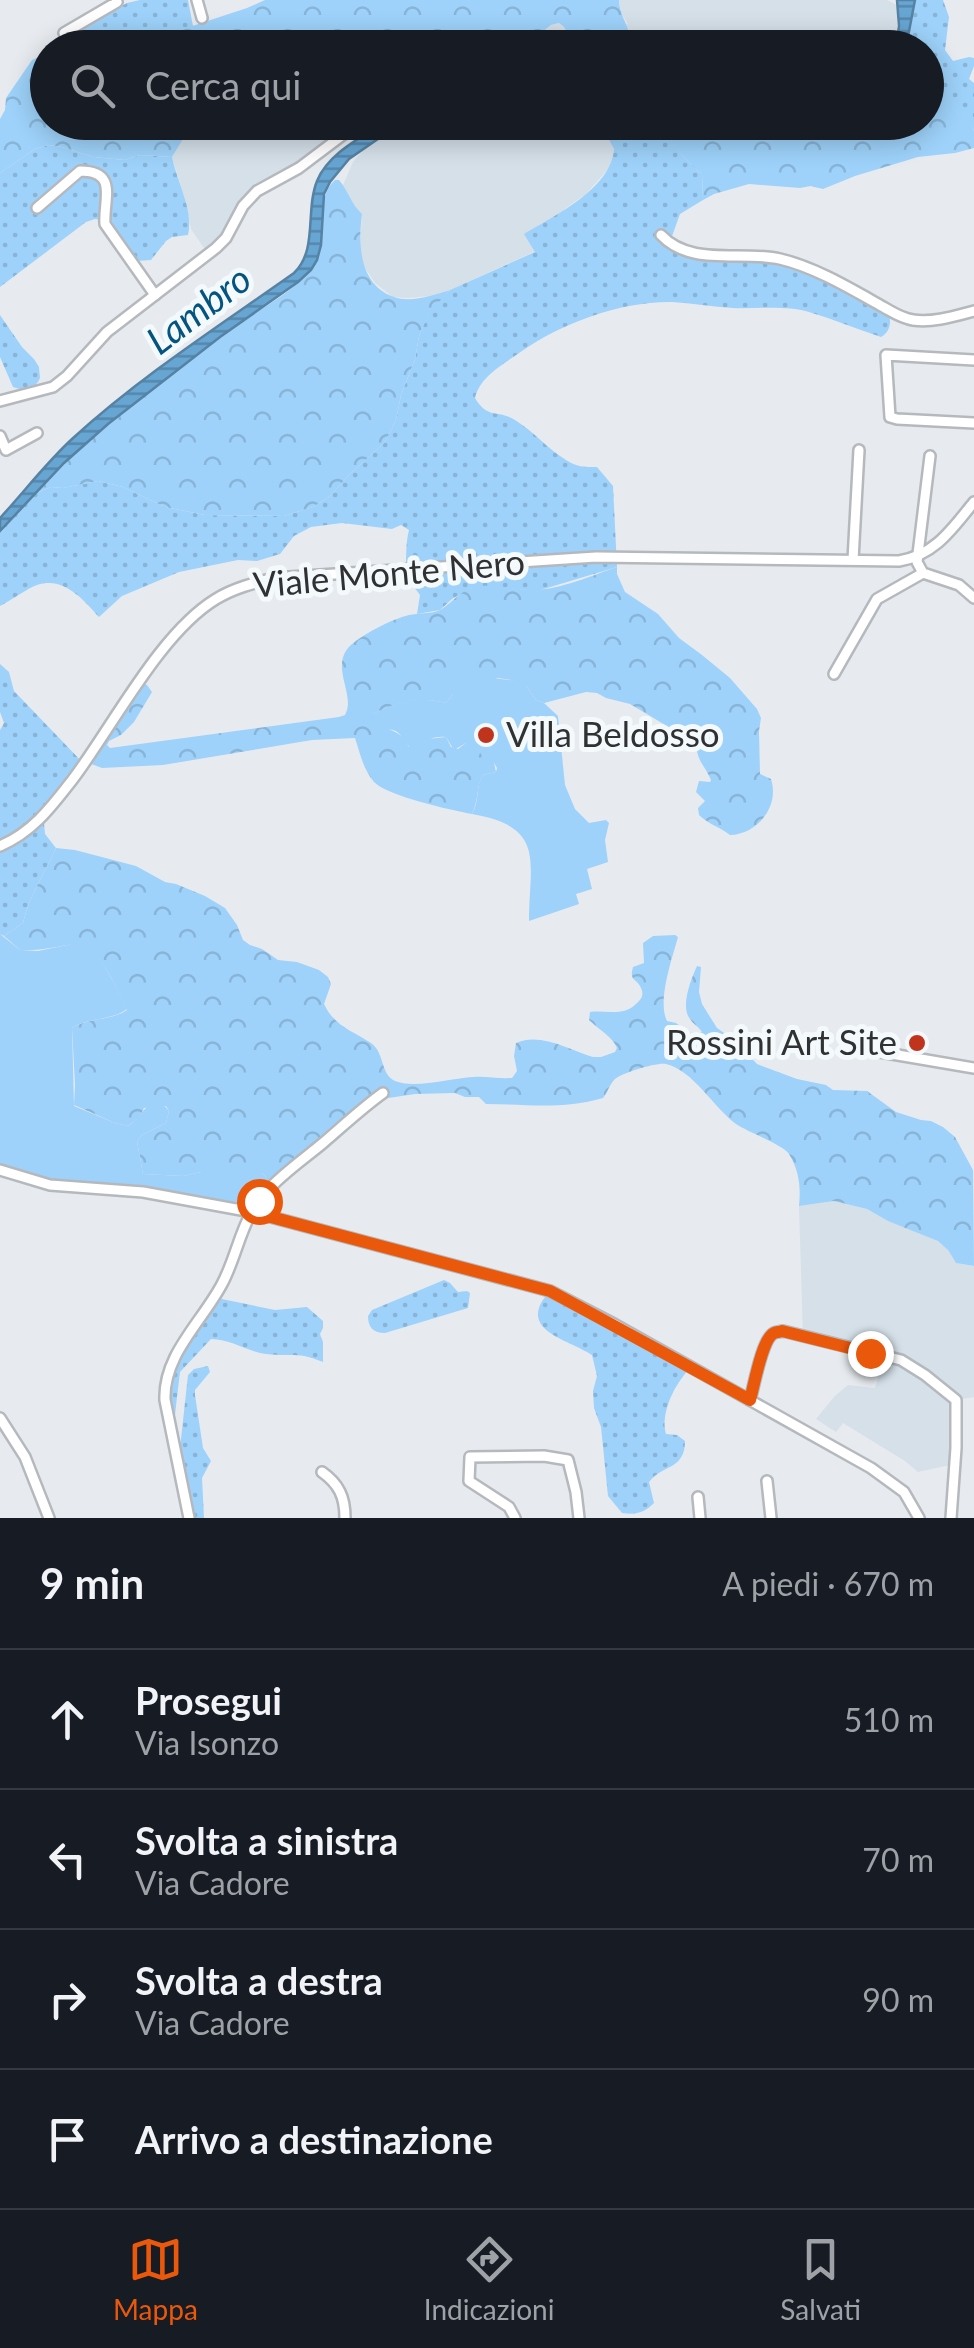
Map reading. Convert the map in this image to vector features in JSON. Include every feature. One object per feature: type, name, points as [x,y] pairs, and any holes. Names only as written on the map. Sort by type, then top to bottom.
[{"type":"street","points":[[68,30],[116,0]]},
{"type":"street","points":[[197,0],[202,18]]},
{"type":"street","points":[[0,401],[53,387],[107,332],[226,238],[257,191],[299,168],[337,140]]},
{"type":"street","points":[[37,208],[80,170],[101,176],[108,193],[106,224],[156,295]]},
{"type":"street","points":[[661,234],[670,244],[688,251],[711,256],[774,258],[798,264],[897,316],[913,320],[974,311]]},
{"type":"street","points":[[974,360],[886,355],[890,417],[974,423]]},
{"type":"street","points":[[0,436],[6,450],[36,432]]},
{"type":"street","points":[[849,560],[859,450]]},
{"type":"street","points":[[930,456],[917,558],[920,569],[947,580],[974,598]]},
{"type":"street","points":[[917,558],[943,537],[974,502]]},
{"type":"street","name":"Viale Monte Nero","points":[[0,846],[18,837],[48,812],[182,628],[216,599],[236,589],[274,578],[596,557],[899,561],[917,558]]},
{"type":"street","points":[[834,674],[877,598],[924,573]]},
{"type":"street","points":[[880,1052],[904,1053],[974,1068]]},
{"type":"street","points":[[189,1518],[164,1400],[164,1384],[174,1359],[223,1283],[252,1212],[277,1182],[383,1094]]},
{"type":"street","points":[[0,1170],[50,1185],[143,1192],[252,1212],[550,1291],[893,1482],[904,1492],[918,1518]]},
{"type":"street","points":[[750,1400],[764,1347],[776,1332],[885,1355],[911,1366],[956,1400],[951,1518]]},
{"type":"street","points":[[0,1418],[26,1457],[48,1518]]},
{"type":"street","points":[[515,1518],[508,1507],[469,1481],[470,1456],[566,1459],[572,1470],[578,1518]]},
{"type":"street","points":[[322,1472],[335,1481],[342,1493],[345,1518]]},
{"type":"street","points":[[766,1481],[771,1518]]},
{"type":"street","points":[[698,1497],[700,1518]]},
{"type":"shaded area","points":[[619,0],[887,0],[897,5],[897,30],[591,30],[628,24]]},
{"type":"shaded area","points":[[897,0],[915,0],[909,30],[898,30]]},
{"type":"shaded area","points":[[559,23],[565,30],[545,30]]},
{"type":"shaded area","points":[[182,140],[334,140],[265,186],[208,254],[191,229],[172,157]]},
{"type":"shaded area","points":[[358,140],[376,140],[349,159],[330,182],[324,194],[321,245],[311,270],[108,424],[64,463],[0,531],[0,518],[98,416],[294,273],[309,242],[317,181]]},
{"type":"shaded area","points":[[375,140],[610,140],[614,150],[610,167],[586,194],[566,208],[536,251],[450,290],[408,298],[393,297],[375,283],[362,263],[362,214],[343,185],[353,162]]},
{"type":"shaded area","points":[[834,1201],[867,1209],[923,1233],[948,1250],[956,1263],[974,1266],[974,1397],[956,1400],[955,1464],[918,1472],[843,1423],[836,1432],[816,1419],[848,1385],[875,1388],[885,1356],[803,1336],[799,1206]]},
{"type":"green space","points":[[188,0],[193,26],[185,30],[76,30],[127,3]]},
{"type":"green space","points":[[265,0],[619,0],[628,30],[566,30],[559,23],[545,30],[180,30]]},
{"type":"green space","points":[[915,0],[943,0],[949,17],[945,50],[953,61],[974,58],[969,79],[974,83],[974,131],[944,94],[944,30],[909,30]]},
{"type":"green space","points":[[30,63],[30,140],[182,140],[172,157],[140,155],[125,160],[93,157],[49,145],[35,149],[0,173],[0,119],[6,98]]},
{"type":"green space","points":[[944,92],[974,131],[974,148],[918,157],[823,189],[749,184],[703,200],[702,174],[671,140],[944,140]]},
{"type":"green space","points":[[609,140],[671,140],[702,174],[703,200],[680,214],[671,239],[688,251],[798,264],[888,310],[890,321],[881,337],[800,310],[672,302],[633,305],[574,323],[538,341],[494,371],[478,390],[475,398],[480,405],[515,420],[570,462],[597,467],[613,486],[617,567],[537,591],[472,588],[440,610],[417,614],[420,595],[405,575],[409,530],[401,525],[392,529],[342,523],[311,527],[294,536],[280,554],[257,561],[238,560],[179,572],[122,596],[99,617],[72,591],[46,583],[0,606],[0,531],[36,493],[51,487],[98,481],[123,487],[165,507],[205,515],[284,516],[329,497],[385,442],[396,420],[429,312],[450,290],[535,252],[524,234],[592,189],[611,163],[614,149]]},
{"type":"green space","points":[[49,145],[93,157],[172,157],[187,206],[188,235],[172,237],[151,260],[137,261],[103,220],[95,219],[0,287],[0,173],[35,149]]},
{"type":"green space","points":[[335,180],[339,180],[362,214],[363,262],[382,291],[408,299],[450,290],[429,313],[419,336],[396,420],[385,442],[329,497],[284,516],[205,515],[165,507],[123,487],[98,481],[51,487],[36,493],[125,410],[309,272],[320,249],[324,199]]},
{"type":"green space","points":[[0,315],[39,367],[40,378],[32,388],[13,387],[0,357]]},
{"type":"green space","points":[[617,567],[625,592],[658,614],[679,638],[730,678],[757,709],[761,718],[760,774],[771,779],[773,789],[769,809],[749,830],[730,835],[699,815],[698,808],[705,801],[696,792],[699,781],[711,780],[692,737],[630,704],[597,693],[586,692],[544,703],[536,700],[527,687],[498,678],[453,694],[446,703],[409,701],[373,714],[403,737],[409,747],[446,737],[451,747],[458,749],[474,743],[494,763],[496,772],[481,779],[472,814],[420,802],[381,787],[367,772],[355,738],[312,740],[163,765],[102,768],[86,762],[140,682],[152,692],[134,722],[109,741],[110,748],[339,717],[345,715],[348,707],[343,656],[353,643],[377,628],[409,615],[440,610],[472,588],[544,589]]},
{"type":"green space","points":[[0,664],[9,672],[14,691],[87,767],[44,823],[45,834],[56,848],[23,923],[4,936],[0,934],[0,730],[4,723],[0,712]]},
{"type":"green space","points":[[471,676],[519,681],[558,716],[565,785],[575,809],[589,823],[609,823],[605,840],[608,862],[587,869],[592,889],[576,894],[579,904],[529,921],[531,865],[523,838],[496,820],[472,814],[483,775],[496,772],[497,768],[474,744],[466,743],[454,750],[446,737],[439,737],[412,750],[396,731],[371,730],[368,726],[373,714],[400,703],[446,703],[453,694],[453,684]]},
{"type":"green space","points":[[56,848],[136,866],[165,882],[205,896],[225,908],[243,940],[250,945],[278,960],[319,970],[331,984],[324,1004],[328,1012],[371,1043],[390,1078],[403,1083],[512,1078],[517,1071],[516,1043],[526,1040],[555,1043],[593,1057],[615,1052],[612,1040],[589,1020],[590,1012],[621,1011],[637,1003],[642,993],[632,972],[633,967],[644,963],[643,943],[653,936],[675,935],[678,937],[665,991],[667,1021],[689,1033],[702,1032],[690,1019],[686,1007],[692,978],[697,966],[701,967],[702,1004],[717,1028],[757,1064],[833,1090],[867,1091],[896,1112],[931,1121],[955,1137],[973,1170],[974,1266],[956,1263],[938,1241],[867,1209],[834,1201],[799,1206],[798,1179],[789,1154],[736,1124],[694,1081],[666,1064],[625,1074],[615,1079],[603,1098],[573,1104],[486,1104],[479,1097],[455,1093],[373,1097],[269,1180],[262,1173],[143,1174],[137,1141],[166,1123],[166,1106],[144,1108],[128,1126],[74,1105],[72,1028],[127,1010],[105,967],[79,945],[20,950],[4,936],[23,923]]},
{"type":"green space","points":[[0,934],[20,950],[38,951],[77,943],[92,951],[107,970],[127,1009],[72,1028],[74,1106],[128,1126],[150,1105],[162,1103],[169,1111],[166,1123],[137,1141],[143,1174],[262,1173],[269,1180],[256,1195],[252,1208],[51,1181],[0,1166]]},
{"type":"green space","points":[[444,1280],[458,1292],[470,1293],[468,1308],[385,1333],[370,1326],[368,1316],[372,1310]]},
{"type":"green space","points":[[550,1291],[690,1368],[674,1390],[665,1417],[666,1434],[685,1441],[684,1450],[677,1462],[649,1482],[654,1503],[643,1511],[622,1513],[608,1496],[601,1427],[594,1408],[597,1376],[592,1355],[548,1332],[541,1324],[540,1304]]},
{"type":"green space","points":[[217,1298],[275,1310],[307,1307],[323,1321],[323,1362],[300,1355],[259,1353],[211,1339],[180,1372],[174,1423],[169,1399],[172,1372],[184,1345]]},
{"type":"green space","points":[[208,1366],[210,1372],[195,1395],[203,1448],[211,1461],[202,1478],[204,1518],[194,1518],[180,1448],[188,1375],[194,1369]]},
{"type":"place","name":"Villa Beldosso","points":[[486,735]]},
{"type":"place","name":"Rossini Art Site","points":[[917,1043]]},
{"type":"route","points":[[259,1201],[252,1212],[565,1297],[750,1400],[764,1347],[776,1332],[870,1353]]},
{"type":"water label","name":"Lambro","points":[[199,310]]}]
